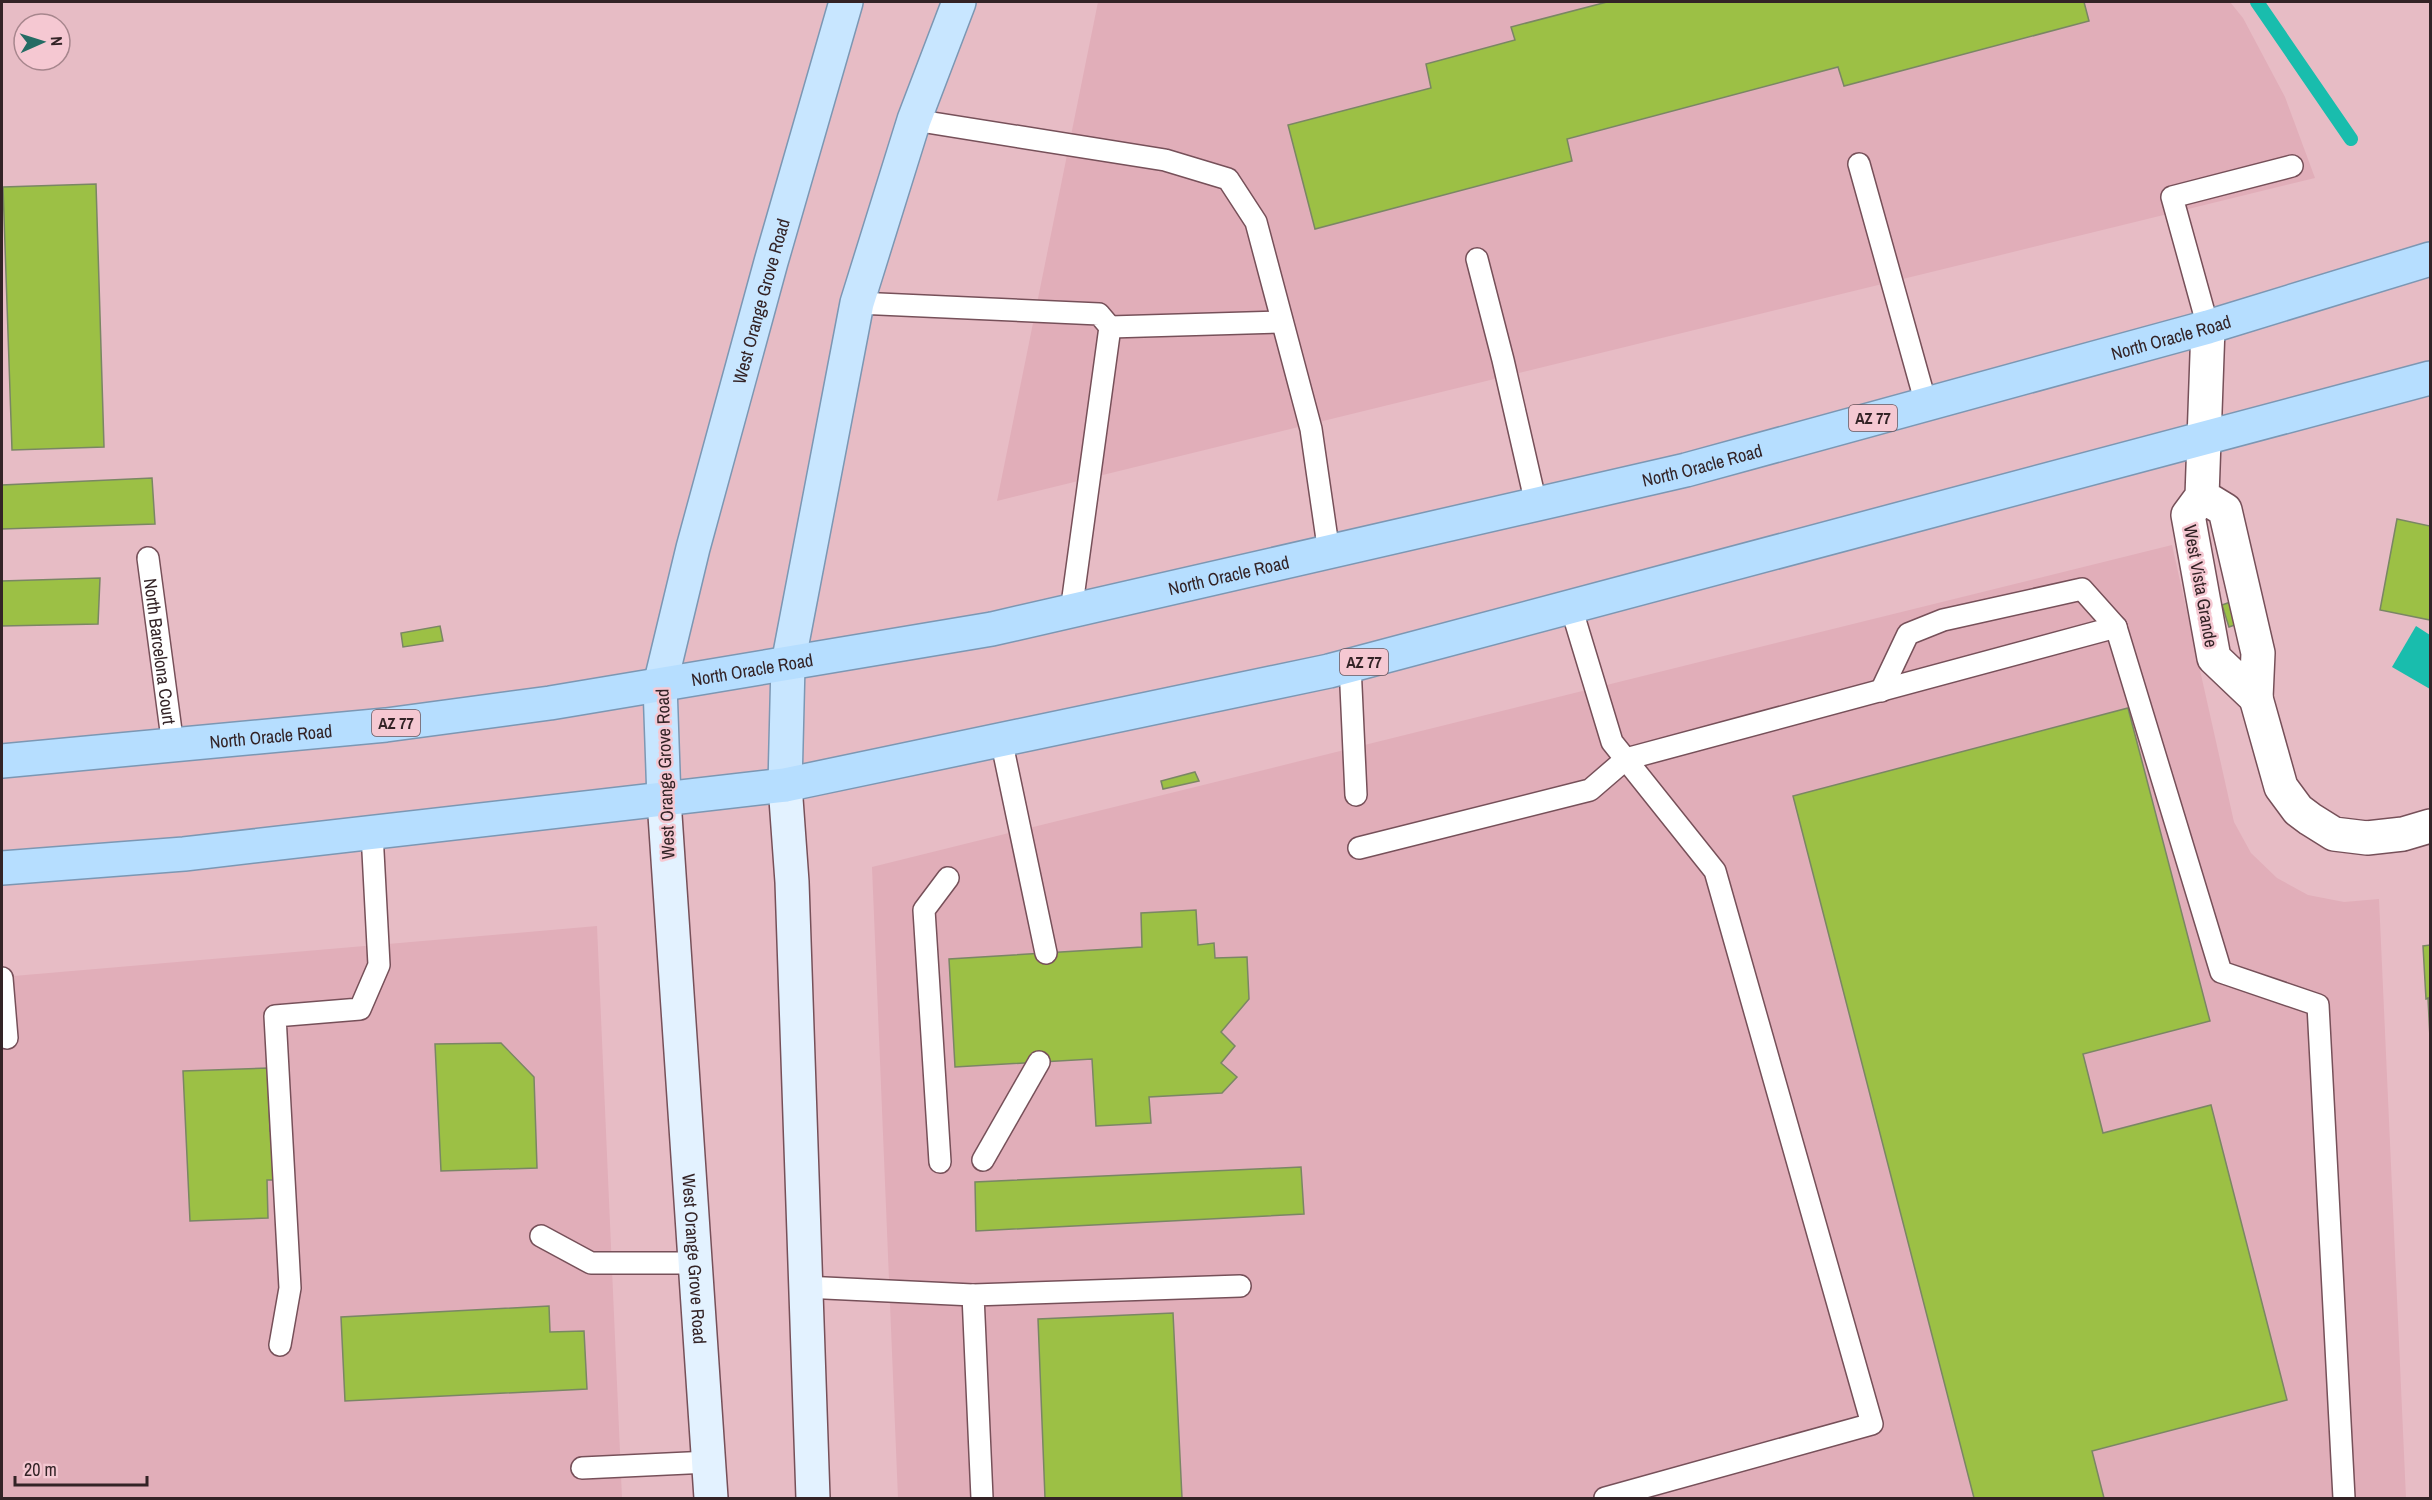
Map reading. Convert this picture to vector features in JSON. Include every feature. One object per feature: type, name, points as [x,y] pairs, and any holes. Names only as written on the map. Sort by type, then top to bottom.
[{"type":"highway","name":"North Oracle Road","points":[[2,761],[386,724],[550,703],[992,630],[1686,470],[2208,327],[2430,259]]},
{"type":"highway","name":"AZ 77","points":[[2,868],[184,854],[785,785],[1350,665],[2430,378]]},
{"type":"main road","name":"West Orange Grove Road","points":[[711,1498],[697,1263],[664,800],[660,685],[693,548],[837,27],[846,2]]},
{"type":"main road","points":[[813,1498],[804,1287],[792,882],[785,785],[788,664],[857,303],[914,120],[959,2]]},
{"type":"street","name":"West Vista Grande","points":[[2208,327],[2202,496],[2188,515],[2214,658],[2256,698]]},
{"type":"street","name":"West Vista Grande","points":[[2202,496],[2225,510],[2258,653],[2256,698],[2281,787],[2298,810],[2334,834],[2367,838],[2403,834],[2430,826]]},
{"type":"lane","points":[[914,120],[1165,160],[1228,179],[1256,222],[1311,429],[1329,553]]},
{"type":"lane","points":[[1859,164],[1926,404]]},
{"type":"lane","points":[[2208,327],[2172,197],[2292,166]]},
{"type":"lane","points":[[1477,259],[1536,504]]},
{"type":"lane","points":[[857,303],[1099,314],[1110,327],[1071,612]]},
{"type":"lane","points":[[1110,327],[1282,322]]},
{"type":"lane","name":"North Barcelona Court","points":[[148,558],[173,746]]},
{"type":"lane","points":[[1881,691],[1908,634],[1943,620],[2082,589],[2116,627],[2221,972],[2318,1005],[2344,1498]]},
{"type":"lane","points":[[1571,607],[1612,742],[1715,871],[1872,1424],[1605,1498]]},
{"type":"lane","points":[[1359,848],[1590,790],[1626,759],[2116,627]]},
{"type":"lane","points":[[1350,665],[1356,795]]},
{"type":"lane","points":[[1001,739],[1046,953]]},
{"type":"lane","points":[[280,1345],[290,1288],[274,1016],[360,1009],[379,965],[372,833]]},
{"type":"lane","points":[[940,1162],[924,910],[948,878]]},
{"type":"lane","points":[[2,978],[7,1038]]},
{"type":"lane","points":[[983,1160],[1039,1062]]},
{"type":"lane","points":[[541,1236],[591,1263],[697,1263]]},
{"type":"lane","points":[[804,1287],[973,1295],[1240,1286]]},
{"type":"lane","points":[[973,1295],[982,1498]]},
{"type":"lane","points":[[582,1468],[709,1462]]},
{"type":"shaded area","points":[[1098,2],[2230,2],[2243,18],[2285,97],[2315,178],[997,501]]},
{"type":"shaded area","points":[[2172,545],[2234,822],[2251,853],[2277,878],[2308,895],[2344,902],[2379,899],[2406,1498],[898,1498],[872,867]]},
{"type":"shaded area","points":[[2416,626],[2430,635],[2430,689],[2392,667]]},
{"type":"shaded area","points":[[597,926],[622,1498],[2,1498],[2,977]]},
{"type":"building","points":[[1607,2],[2084,2],[2089,21],[1844,86],[1838,67],[1567,139],[1572,161],[1315,229],[1288,125],[1431,88],[1426,64],[1515,40],[1511,27]]},
{"type":"building","points":[[96,184],[104,447],[12,450],[3,187]]},
{"type":"building","points":[[152,478],[155,524],[2,529],[2,485]]},
{"type":"building","points":[[2397,519],[2430,526],[2430,620],[2380,610]]},
{"type":"building","points":[[100,578],[98,624],[2,626],[2,581]]},
{"type":"building","points":[[2236,600],[2243,622],[2229,627],[2222,605]]},
{"type":"building","points":[[440,626],[443,641],[403,647],[401,633]]},
{"type":"building","points":[[2128,708],[2210,1021],[2083,1054],[2103,1133],[2211,1105],[2287,1400],[2092,1451],[2104,1498],[1974,1498],[1793,796]]},
{"type":"building","points":[[1195,772],[1199,781],[1163,789],[1161,781]]},
{"type":"building","points":[[1196,910],[1198,945],[1214,943],[1215,958],[1247,957],[1249,999],[1221,1032],[1235,1046],[1221,1063],[1237,1077],[1222,1093],[1149,1097],[1151,1123],[1096,1126],[1092,1059],[955,1067],[949,959],[1142,947],[1141,913]]},
{"type":"building","points":[[2430,945],[2430,998],[2426,999],[2423,946]]},
{"type":"building","points":[[2428,998],[2430,998],[2430,1038]]},
{"type":"building","points":[[501,1043],[534,1077],[537,1168],[441,1171],[435,1044]]},
{"type":"building","points":[[268,1068],[270,1131],[281,1131],[282,1180],[267,1180],[268,1218],[190,1221],[183,1071]]},
{"type":"building","points":[[1301,1167],[1304,1214],[976,1231],[975,1182]]},
{"type":"building","points":[[549,1306],[550,1332],[584,1331],[587,1389],[345,1401],[341,1317]]},
{"type":"building","points":[[1173,1313],[1182,1498],[1045,1498],[1038,1319]]},
{"type":"waterway","points":[[2257,2],[2351,139]]}]
